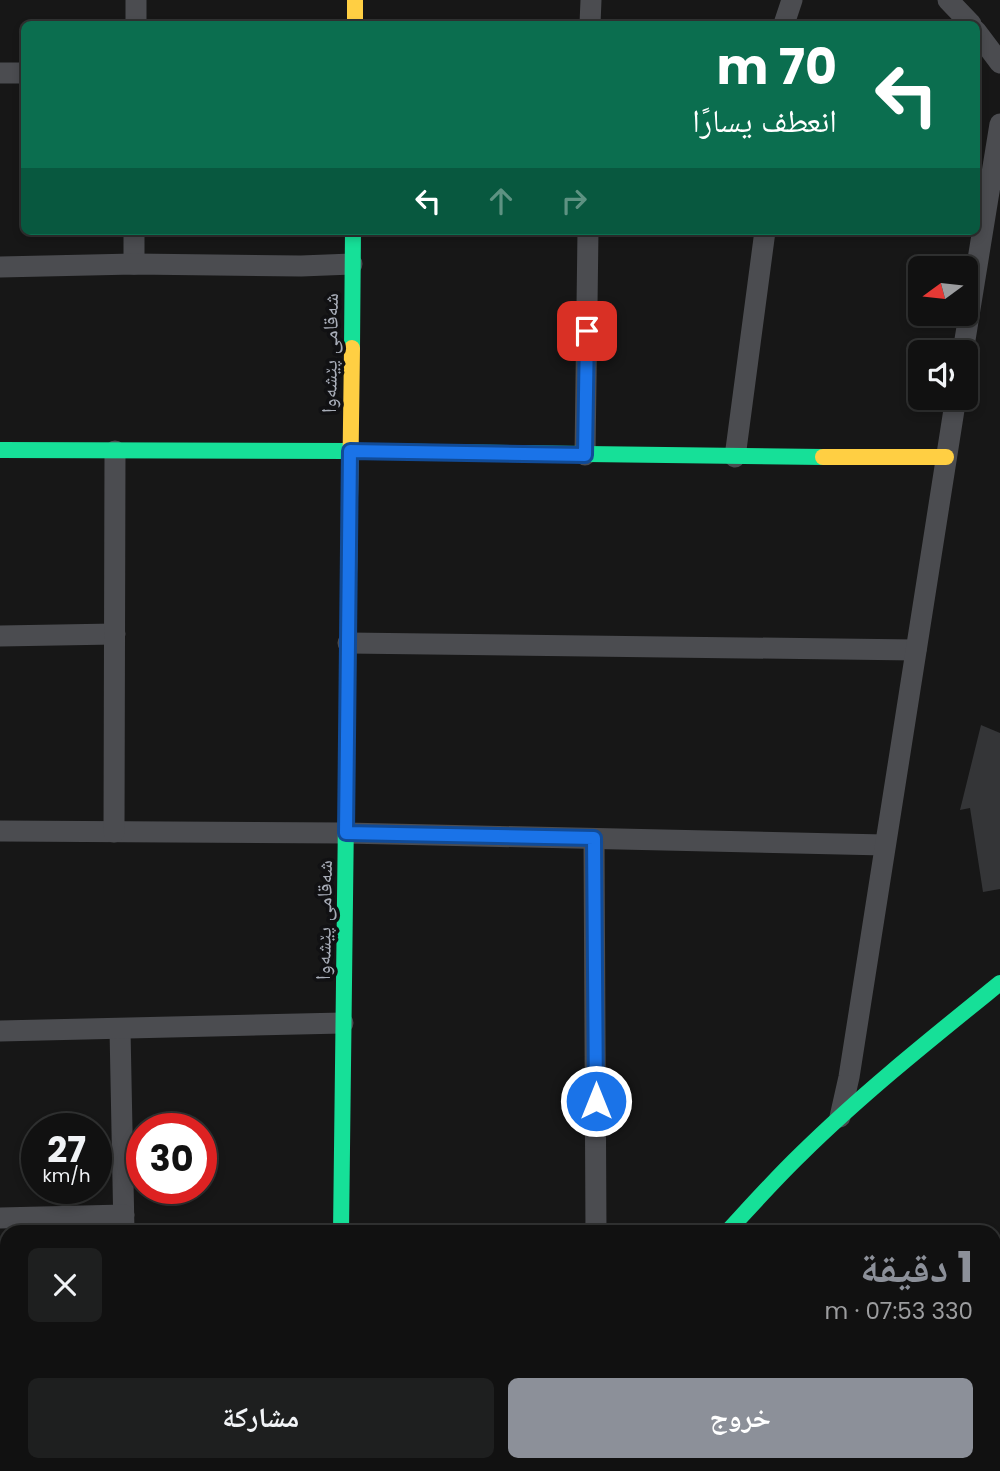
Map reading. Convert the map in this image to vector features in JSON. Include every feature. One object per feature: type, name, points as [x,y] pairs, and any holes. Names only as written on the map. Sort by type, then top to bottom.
[{"type":"street","points":[[136,0],[136,21]]},
{"type":"street","points":[[355,0],[355,21]]},
{"type":"street","points":[[590,0],[590,21]]},
{"type":"street","points":[[785,21],[792,0]]},
{"type":"street","points":[[948,0],[968,21]]},
{"type":"street","points":[[956,0],[970,0]]},
{"type":"street","points":[[980,36],[1000,63]]},
{"type":"street","points":[[0,73],[21,72]]},
{"type":"street","points":[[965,340],[999,127]]},
{"type":"street","points":[[134,235],[134,264]]},
{"type":"street","name":"شەقامی پێشەوا","points":[[341,1225],[353,235]]},
{"type":"street","points":[[585,455],[588,235]]},
{"type":"street","points":[[735,457],[764,235]]},
{"type":"street","points":[[0,267],[352,264]]},
{"type":"street","points":[[840,1117],[849,1077],[954,410]]},
{"type":"street","points":[[0,450],[946,457]]},
{"type":"street","points":[[114,832],[115,451]]},
{"type":"street","points":[[0,636],[115,634]]},
{"type":"street","points":[[348,643],[916,650]]},
{"type":"street","points":[[0,831],[346,833],[885,845]]},
{"type":"street","points":[[594,838],[596,1225]]},
{"type":"street","points":[[733,1225],[840,1117],[1000,983]]},
{"type":"street","points":[[0,1031],[343,1023]]},
{"type":"street","points":[[0,1218],[124,1223],[120,1029]]},
{"type":"building","points":[[981,725],[1000,733],[1000,889],[983,892],[970,808],[960,810]]},
{"type":"traffic: fast","points":[[352,348],[353,235]]},
{"type":"traffic: fast","points":[[0,450],[823,457]]},
{"type":"traffic: fast","points":[[341,1225],[348,650]]},
{"type":"traffic: fast","points":[[733,1225],[791,1163],[849,1109],[1000,983]]},
{"type":"traffic: slow","points":[[355,0],[355,21]]},
{"type":"traffic: slow","points":[[348,650],[352,348]]},
{"type":"traffic: slow","points":[[823,457],[946,457]]},
{"type":"route","points":[[587,331],[585,455],[350,451],[346,833],[594,838],[596,1101]]}]
